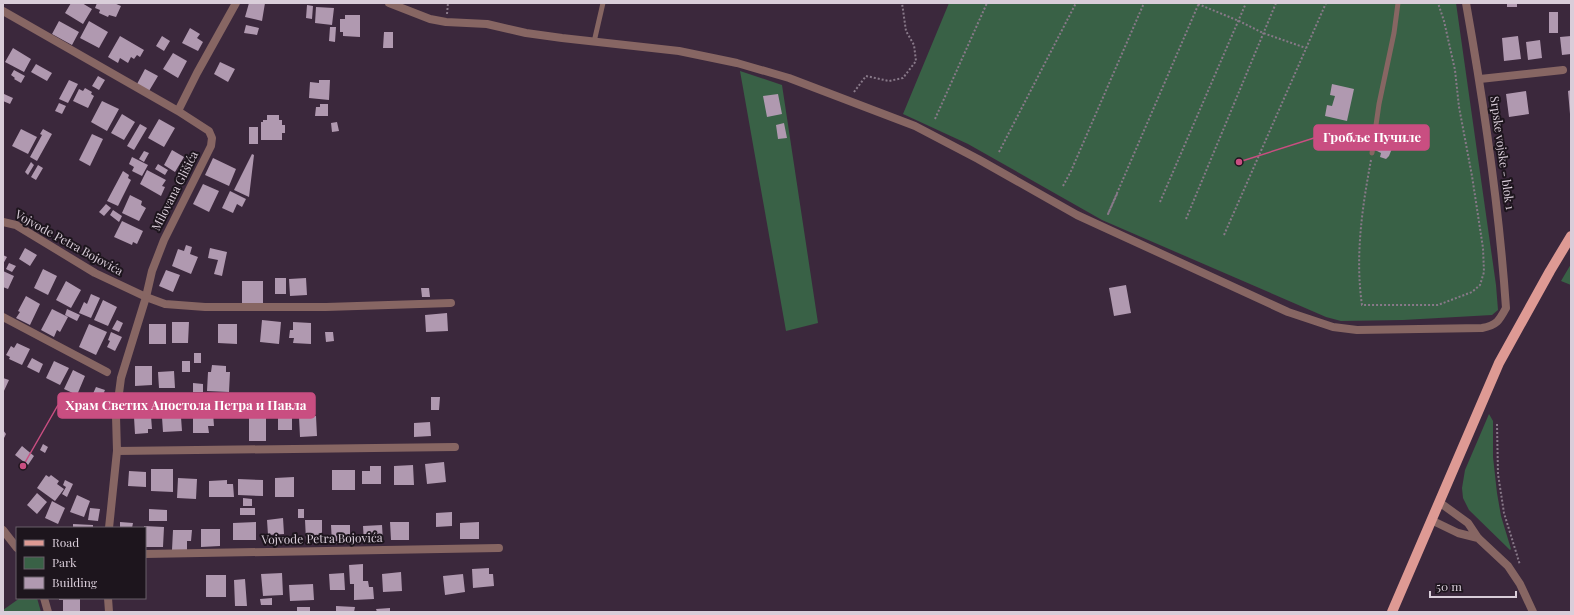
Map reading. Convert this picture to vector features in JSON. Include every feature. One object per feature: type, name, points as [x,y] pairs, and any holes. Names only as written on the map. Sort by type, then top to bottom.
[{"type":"main road","points":[[1392,612],[1499,364],[1571,236]]},
{"type":"street","points":[[178,111],[197,73],[236,3]]},
{"type":"street","points":[[389,3],[430,19],[446,22],[487,24],[526,33],[679,51],[737,63],[789,78],[847,101]]},
{"type":"street","name":"Srpske vojske - blok 1","points":[[847,101],[916,126],[1077,215],[1288,312],[1334,327],[1357,330],[1482,328],[1494,326],[1501,318],[1506,308],[1498,216],[1480,79],[1466,3]]},
{"type":"street","name":"Milovana Glišića","points":[[3,11],[178,111],[209,131],[212,138],[211,146],[164,240],[152,271],[146,297]]},
{"type":"street","points":[[1480,79],[1562,70]]},
{"type":"street","name":"Vojvode Petra Bojovića","points":[[3,222],[16,225],[95,272],[146,297],[165,304],[205,307],[326,307],[451,303]]},
{"type":"street","points":[[109,527],[117,451],[116,416],[121,378],[146,297]]},
{"type":"street","points":[[3,317],[107,372]]},
{"type":"street","points":[[117,451],[455,447]]},
{"type":"street","points":[[1439,502],[1468,523],[1478,538],[1508,566],[1520,584],[1533,612]]},
{"type":"street","points":[[1431,520],[1458,533],[1478,538]]},
{"type":"street","points":[[3,530],[16,547]]},
{"type":"street","name":"Vojvode Petra Bojovića","points":[[146,554],[499,548]]},
{"type":"street","points":[[44,599],[48,612]]},
{"type":"street","points":[[108,599],[110,612]]},
{"type":"lane","points":[[594,42],[603,3]]},
{"type":"lane","points":[[1372,153],[1378,104],[1394,33],[1398,3]]},
{"type":"path","points":[[847,101],[866,76],[889,81],[903,78],[916,62],[914,45],[906,31],[902,3]]},
{"type":"path","points":[[935,119],[987,3]]},
{"type":"path","points":[[999,152],[1076,3]]},
{"type":"path","points":[[1063,186],[1071,171],[1144,3]]},
{"type":"path","points":[[1160,202],[1246,3]]},
{"type":"path","points":[[1186,219],[1276,3]]},
{"type":"path","points":[[1224,235],[1326,3]]},
{"type":"path","points":[[1372,153],[1366,188],[1359,249],[1362,305],[1438,305],[1472,292],[1480,285],[1484,272],[1483,248],[1459,107],[1455,70],[1444,21],[1438,3]]},
{"type":"path","points":[[1117,194],[1108,214],[1199,4],[1263,33],[1306,48]]},
{"type":"path","points":[[1497,424],[1498,474],[1503,507],[1520,566]]},
{"type":"green space","points":[[949,3],[1456,3],[1496,285],[1498,310],[1492,315],[1403,320],[1341,321],[1326,317],[1102,220],[968,144],[903,114]]},
{"type":"green space","points":[[740,71],[782,85],[818,323],[786,331]]},
{"type":"green space","points":[[1571,264],[1571,285],[1561,281]]},
{"type":"green space","points":[[1489,414],[1493,421],[1493,457],[1497,493],[1501,516],[1511,549],[1510,550],[1469,510],[1463,498],[1462,488],[1465,470]]},
{"type":"green space","points":[[19,599],[37,599],[41,612],[3,612],[3,610]]},
{"type":"building","points":[[71,3],[82,3],[92,9],[83,24],[65,13]]},
{"type":"building","points":[[97,3],[114,3],[121,6],[116,17],[109,15],[108,17],[99,13],[100,10],[95,8]]},
{"type":"building","points":[[249,3],[265,3],[262,21],[245,17]]},
{"type":"building","points":[[1507,3],[1517,3],[1517,7],[1507,7]]},
{"type":"building","points":[[307,5],[313,6],[312,19],[306,18]]},
{"type":"building","points":[[316,7],[334,8],[332,25],[315,23]]},
{"type":"building","points":[[1549,12],[1558,12],[1558,33],[1549,33]]},
{"type":"building","points":[[345,15],[360,15],[360,37],[343,36],[343,32],[340,32],[340,19],[345,19]]},
{"type":"building","points":[[59,21],[79,32],[72,45],[52,34]]},
{"type":"building","points":[[89,21],[108,32],[99,48],[80,38]]},
{"type":"building","points":[[246,25],[259,28],[257,35],[244,33]]},
{"type":"building","points":[[330,27],[336,27],[335,42],[329,41]]},
{"type":"building","points":[[190,28],[200,34],[197,38],[203,42],[198,51],[182,43]]},
{"type":"building","points":[[384,32],[393,32],[393,48],[383,48]]},
{"type":"building","points":[[120,36],[144,50],[140,57],[137,55],[134,59],[131,57],[128,63],[120,58],[118,63],[108,57]]},
{"type":"building","points":[[162,36],[170,41],[164,51],[156,46]]},
{"type":"building","points":[[1518,36],[1521,59],[1504,61],[1502,38]]},
{"type":"building","points":[[1571,36],[1571,54],[1562,55],[1560,37]]},
{"type":"building","points":[[1540,40],[1542,58],[1528,60],[1526,42]]},
{"type":"building","points":[[13,48],[31,59],[24,72],[5,62]]},
{"type":"building","points":[[173,53],[187,61],[178,78],[163,69]]},
{"type":"building","points":[[220,62],[235,69],[228,82],[214,74]]},
{"type":"building","points":[[36,64],[52,73],[47,81],[31,72]]},
{"type":"building","points":[[145,69],[158,76],[149,91],[137,84]]},
{"type":"building","points":[[14,70],[25,76],[21,83],[14,79],[15,78],[11,75]]},
{"type":"building","points":[[98,76],[105,80],[99,90],[92,86]]},
{"type":"building","points":[[69,80],[78,84],[68,103],[59,99]]},
{"type":"building","points":[[319,80],[330,80],[329,100],[309,98],[310,82],[319,83]]},
{"type":"building","points":[[1332,84],[1354,89],[1347,121],[1325,116],[1327,105],[1332,106],[1335,96],[1330,95]]},
{"type":"building","points":[[85,88],[92,92],[91,94],[94,96],[88,108],[73,101],[79,89],[83,91]]},
{"type":"building","points":[[1571,90],[1571,114],[1570,114],[1568,91]]},
{"type":"building","points":[[1526,91],[1529,114],[1509,117],[1506,94]]},
{"type":"building","points":[[4,94],[13,98],[10,104],[3,101]]},
{"type":"building","points":[[778,94],[782,114],[767,117],[763,96]]},
{"type":"building","points":[[102,101],[119,109],[107,131],[91,122]]},
{"type":"building","points":[[59,103],[66,106],[62,114],[55,111]]},
{"type":"building","points":[[320,104],[328,104],[328,116],[315,116],[316,107],[320,107]]},
{"type":"building","points":[[122,114],[135,122],[124,140],[111,133]]},
{"type":"building","points":[[267,115],[279,115],[279,120],[282,120],[282,125],[285,125],[285,133],[282,133],[282,140],[261,140],[261,122],[263,122],[263,120],[267,120]]},
{"type":"building","points":[[159,119],[175,128],[164,147],[148,138]]},
{"type":"building","points":[[337,122],[339,131],[332,132],[331,123]]},
{"type":"building","points":[[784,123],[787,138],[778,139],[776,125]]},
{"type":"building","points":[[140,124],[147,128],[134,150],[127,146]]},
{"type":"building","points":[[249,127],[258,127],[258,144],[249,144]]},
{"type":"building","points":[[21,129],[37,137],[28,154],[12,146]]},
{"type":"building","points":[[43,129],[52,134],[37,161],[30,157],[42,135],[40,134]]},
{"type":"building","points":[[1387,129],[1394,132],[1393,134],[1397,136],[1389,156],[1386,159],[1380,157],[1381,153],[1375,150],[1382,130],[1386,132]]},
{"type":"building","points":[[92,134],[103,139],[90,166],[79,160]]},
{"type":"building","points":[[172,150],[184,157],[175,172],[164,165]]},
{"type":"building","points":[[144,151],[149,153],[144,162],[139,159]]},
{"type":"building","points":[[252,154],[254,155],[249,197],[234,190]]},
{"type":"building","points":[[132,157],[148,165],[142,176],[132,171],[134,167],[129,164]]},
{"type":"building","points":[[213,158],[236,169],[229,186],[205,175]]},
{"type":"building","points":[[31,162],[34,165],[28,175],[25,172]]},
{"type":"building","points":[[158,164],[168,170],[165,175],[155,169]]},
{"type":"building","points":[[38,165],[43,168],[36,180],[31,177]]},
{"type":"building","points":[[147,170],[166,180],[162,186],[165,187],[161,196],[140,184]]},
{"type":"building","points":[[123,171],[129,175],[128,178],[131,180],[118,206],[107,201]]},
{"type":"building","points":[[203,184],[219,191],[209,212],[193,204]]},
{"type":"building","points":[[230,191],[246,199],[242,207],[237,204],[233,213],[222,208]]},
{"type":"building","points":[[130,195],[142,201],[141,205],[146,208],[139,221],[122,213]]},
{"type":"building","points":[[106,204],[111,208],[104,216],[99,212]]},
{"type":"building","points":[[113,210],[122,216],[119,222],[110,215]]},
{"type":"building","points":[[122,221],[143,231],[137,244],[133,242],[132,245],[114,237]]},
{"type":"building","points":[[186,245],[192,247],[190,254],[198,257],[191,274],[172,266],[178,249],[184,251]]},
{"type":"building","points":[[25,248],[37,255],[30,266],[19,259]]},
{"type":"building","points":[[210,248],[227,252],[222,276],[214,274],[218,260],[208,258]]},
{"type":"building","points":[[3,255],[7,257],[3,264]]},
{"type":"building","points":[[9,263],[16,266],[12,272],[6,269]]},
{"type":"building","points":[[43,269],[57,276],[48,295],[34,288]]},
{"type":"building","points":[[166,270],[180,275],[173,292],[159,286]]},
{"type":"building","points":[[3,271],[14,276],[8,289],[3,287]]},
{"type":"building","points":[[275,278],[286,278],[286,294],[275,294]]},
{"type":"building","points":[[306,278],[307,295],[290,296],[289,279]]},
{"type":"building","points":[[66,281],[81,290],[71,308],[56,300]]},
{"type":"building","points":[[242,281],[263,281],[263,303],[242,303]]},
{"type":"building","points":[[1126,285],[1131,313],[1114,316],[1109,288]]},
{"type":"building","points":[[421,288],[429,288],[430,297],[422,297]]},
{"type":"building","points":[[91,294],[100,298],[91,318],[79,313],[84,302],[87,304]]},
{"type":"building","points":[[26,296],[40,304],[30,325],[16,318]]},
{"type":"building","points":[[103,300],[117,307],[108,326],[94,320]]},
{"type":"building","points":[[52,309],[68,317],[60,332],[57,330],[54,337],[41,330]]},
{"type":"building","points":[[67,309],[80,315],[77,321],[65,315]]},
{"type":"building","points":[[447,313],[448,331],[426,332],[425,315]]},
{"type":"building","points":[[117,320],[123,323],[119,332],[112,329]]},
{"type":"building","points":[[262,320],[281,322],[279,344],[260,342]]},
{"type":"building","points":[[172,322],[189,322],[188,343],[172,343]]},
{"type":"building","points":[[293,322],[311,323],[311,344],[293,343],[294,338],[289,338],[290,330],[293,330]]},
{"type":"building","points":[[89,324],[107,332],[96,355],[79,347]]},
{"type":"building","points":[[149,324],[166,324],[166,344],[149,344]]},
{"type":"building","points":[[218,324],[237,324],[237,344],[218,343]]},
{"type":"building","points":[[111,332],[122,337],[115,351],[107,347],[110,341],[108,340]]},
{"type":"building","points":[[325,332],[333,332],[334,341],[326,342]]},
{"type":"building","points":[[17,343],[30,349],[22,365],[9,359],[10,357],[6,355],[11,346],[14,348]]},
{"type":"building","points":[[194,353],[201,353],[201,363],[194,363]]},
{"type":"building","points":[[32,358],[43,364],[39,373],[27,367]]},
{"type":"building","points":[[54,361],[69,368],[60,385],[46,378]]},
{"type":"building","points":[[182,361],[190,361],[190,372],[182,372]]},
{"type":"building","points":[[212,365],[226,366],[226,372],[230,372],[229,392],[207,391],[208,372],[211,372]]},
{"type":"building","points":[[135,366],[152,366],[152,385],[135,386]]},
{"type":"building","points":[[73,370],[85,376],[77,395],[64,389]]},
{"type":"building","points":[[174,371],[175,388],[159,388],[158,372]]},
{"type":"building","points":[[3,378],[9,380],[3,393]]},
{"type":"building","points":[[193,383],[203,384],[203,392],[193,392]]},
{"type":"building","points":[[96,387],[105,390],[101,399],[104,400],[102,405],[91,398]]},
{"type":"building","points":[[431,397],[440,397],[439,410],[431,410]]},
{"type":"building","points":[[193,413],[213,413],[214,426],[208,426],[209,433],[193,433]]},
{"type":"building","points":[[278,413],[292,413],[292,430],[278,430]]},
{"type":"building","points":[[249,415],[266,415],[266,441],[249,441]]},
{"type":"building","points":[[151,416],[152,429],[148,429],[148,433],[135,434],[134,417]]},
{"type":"building","points":[[316,416],[317,436],[300,437],[299,417]]},
{"type":"building","points":[[162,417],[181,417],[182,431],[163,432]]},
{"type":"building","points":[[430,422],[431,436],[414,437],[414,423]]},
{"type":"building","points":[[3,430],[6,434],[3,440]]},
{"type":"building","points":[[43,444],[48,447],[45,453],[40,450]]},
{"type":"building","points":[[22,446],[34,456],[28,465],[15,455]]},
{"type":"building","points":[[444,462],[446,482],[427,484],[425,464]]},
{"type":"building","points":[[413,465],[414,485],[394,485],[394,466]]},
{"type":"building","points":[[370,466],[381,466],[381,484],[362,484],[362,471],[370,471]]},
{"type":"building","points":[[151,469],[173,469],[173,492],[151,491]]},
{"type":"building","points":[[332,470],[355,470],[355,490],[332,490]]},
{"type":"building","points":[[129,471],[146,472],[146,487],[128,486]]},
{"type":"building","points":[[46,475],[49,477],[51,475],[59,481],[57,484],[64,489],[55,501],[37,488]]},
{"type":"building","points":[[294,477],[294,497],[275,497],[275,478]]},
{"type":"building","points":[[178,478],[197,479],[196,499],[177,498]]},
{"type":"building","points":[[238,479],[263,480],[263,496],[238,495]]},
{"type":"building","points":[[65,480],[73,484],[67,497],[62,494],[66,487],[63,485]]},
{"type":"building","points":[[227,480],[227,484],[233,484],[234,497],[209,497],[209,481]]},
{"type":"building","points":[[37,493],[47,502],[37,514],[27,505]]},
{"type":"building","points":[[77,495],[90,501],[84,517],[70,512]]},
{"type":"building","points":[[243,498],[252,499],[252,506],[243,506]]},
{"type":"building","points":[[52,501],[65,508],[58,524],[45,518]]},
{"type":"building","points":[[90,508],[100,509],[98,521],[88,520]]},
{"type":"building","points":[[240,508],[255,508],[255,515],[240,515]]},
{"type":"building","points":[[149,509],[167,510],[167,521],[149,521]]},
{"type":"building","points":[[298,509],[304,509],[304,518],[298,518]]},
{"type":"building","points":[[452,512],[452,526],[436,527],[436,513]]},
{"type":"building","points":[[283,518],[284,534],[268,535],[267,520]]},
{"type":"building","points":[[305,520],[322,520],[322,539],[306,540]]},
{"type":"building","points":[[120,522],[133,523],[132,527],[120,527]]},
{"type":"building","points":[[256,522],[256,540],[233,540],[233,523]]},
{"type":"building","points":[[390,522],[409,522],[409,540],[391,540]]},
{"type":"building","points":[[479,522],[479,539],[460,539],[460,523]]},
{"type":"building","points":[[73,524],[93,525],[93,527],[73,527]]},
{"type":"building","points":[[331,525],[350,525],[350,543],[332,544]]},
{"type":"building","points":[[382,525],[383,542],[364,543],[363,526]]},
{"type":"building","points":[[144,526],[164,527],[163,547],[146,547],[146,527]]},
{"type":"building","points":[[201,529],[220,529],[220,546],[201,547]]},
{"type":"building","points":[[173,530],[192,530],[191,541],[187,541],[187,550],[172,550]]},
{"type":"building","points":[[363,564],[363,581],[368,581],[369,587],[373,587],[374,599],[354,600],[354,584],[350,584],[349,565]]},
{"type":"building","points":[[489,568],[489,574],[493,574],[494,586],[473,588],[472,569]]},
{"type":"building","points":[[401,572],[402,591],[383,592],[382,574]]},
{"type":"building","points":[[282,573],[283,595],[263,596],[261,574]]},
{"type":"building","points":[[344,573],[345,590],[330,590],[329,574]]},
{"type":"building","points":[[463,574],[465,592],[445,595],[443,576]]},
{"type":"building","points":[[206,575],[226,575],[226,597],[206,597]]},
{"type":"building","points":[[245,579],[247,606],[235,606],[234,580]]},
{"type":"building","points":[[313,584],[314,600],[290,601],[289,585]]},
{"type":"building","points":[[272,598],[272,605],[261,605],[260,599]]},
{"type":"building","points":[[80,599],[80,612],[63,612],[63,600],[59,600]]},
{"type":"building","points":[[336,606],[355,607],[354,612],[336,612]]},
{"type":"building","points":[[297,607],[310,607],[310,612],[297,612]]},
{"type":"building","points":[[390,608],[390,612],[377,612],[376,609]]},
{"type":"place","name":"Гробље Пучиле","points":[[1239,162]]},
{"type":"place","name":"Храм Светих Апостола Петра и Павла","points":[[23,466]]}]
